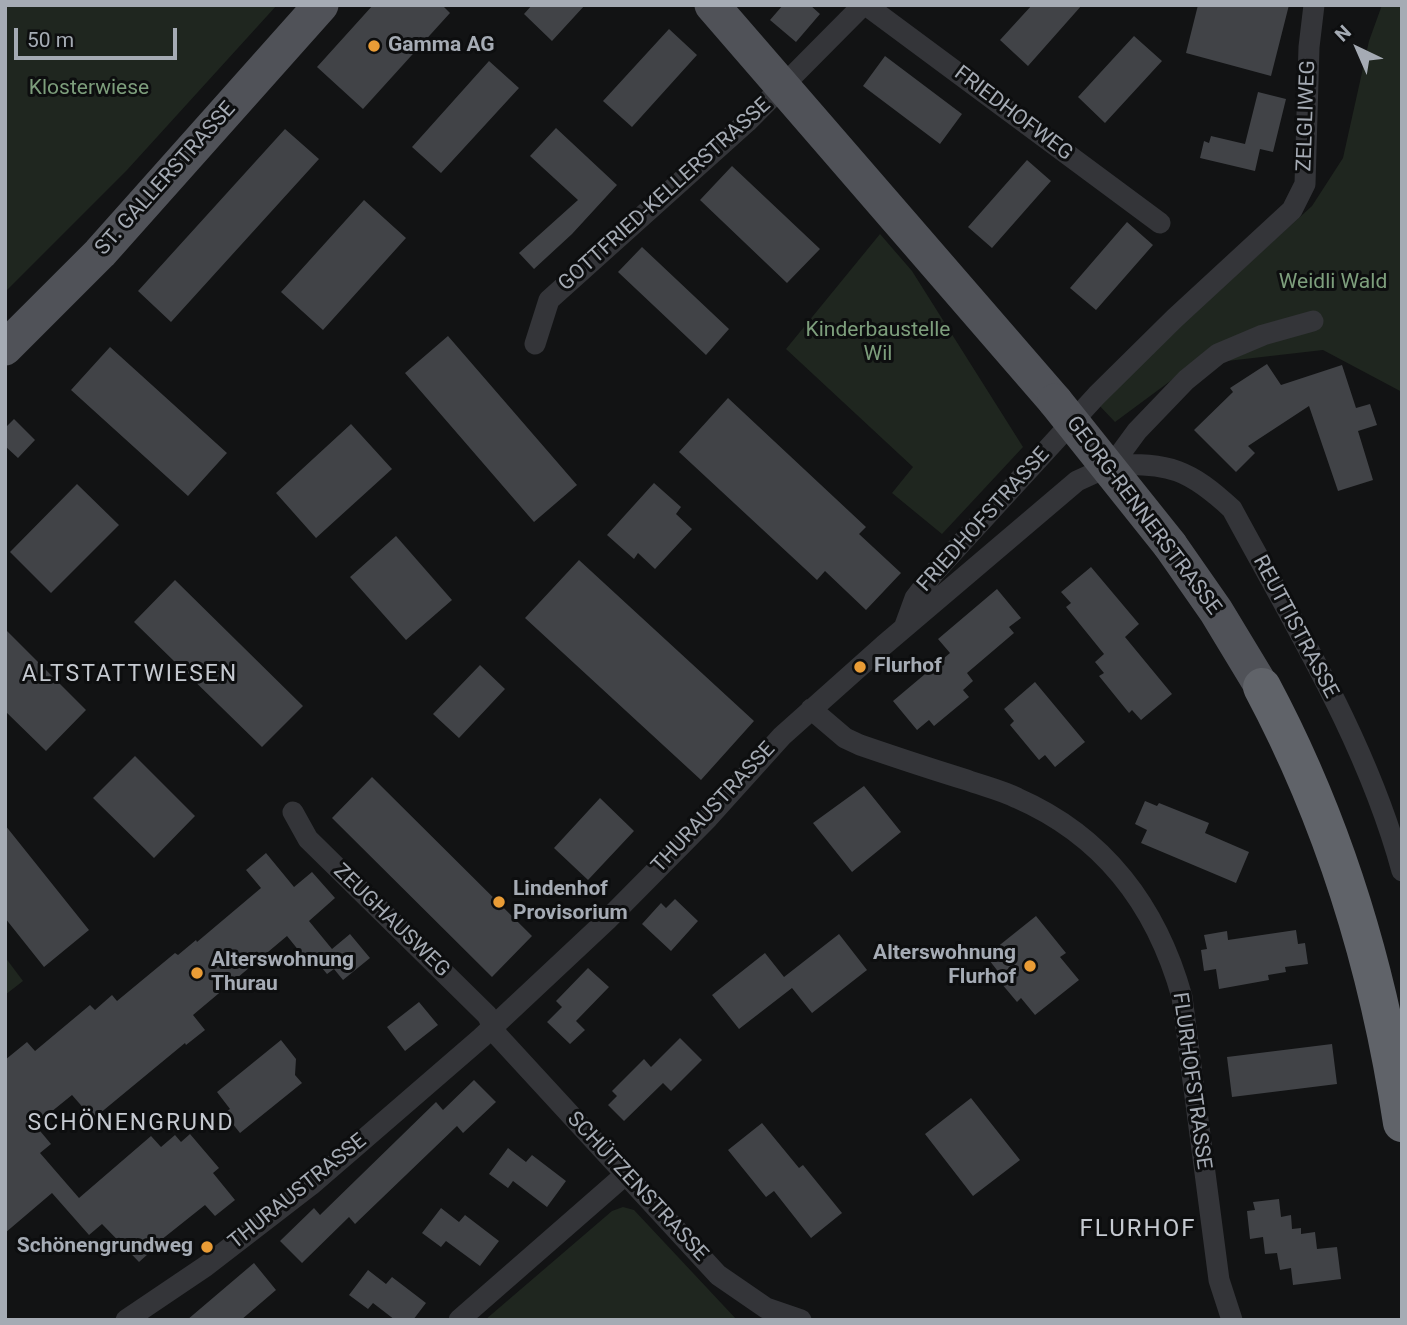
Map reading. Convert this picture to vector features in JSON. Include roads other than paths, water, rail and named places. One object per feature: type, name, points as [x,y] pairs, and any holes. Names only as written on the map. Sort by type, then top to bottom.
[{"type":"highway","name":"GEORG-RENNERSTRASSE","points":[[1262,687],[1310,784],[1350,894],[1381,1011],[1402,1123]]},
{"type":"main road","name":"ST. GALLERSTRASSE","points":[[5,348],[100,253],[321,5]]},
{"type":"main road","name":"GEORG-RENNERSTRASSE","points":[[712,5],[1055,401],[1170,545],[1216,611],[1262,687]]},
{"type":"street","name":"GOTTFRIED-KELLERSTRASSE","points":[[535,344],[550,300],[784,88],[865,5]]},
{"type":"street","name":"FRIEDHOFWEG","points":[[865,5],[1160,223]]},
{"type":"street","name":"ZELGLIWEG","points":[[1305,184],[1309,47],[1314,5]]},
{"type":"street","name":"FRIEDHOFSTRASSE","points":[[903,629],[915,598],[934,573],[1097,395],[1292,210],[1305,184]]},
{"type":"street","name":"THURAUSTRASSE","points":[[126,1320],[206,1266],[311,1185],[493,1027],[607,920],[708,818],[782,736],[1077,481],[1112,465],[1137,430],[1186,380],[1218,354],[1263,335],[1313,321]]},
{"type":"street","name":"REUTTISTRASSE","points":[[1112,465],[1146,463],[1178,470],[1207,486],[1231,509],[1335,700],[1378,796],[1402,872]]},
{"type":"street","name":"FLURHOFSTRASSE","points":[[811,709],[845,738],[860,745],[1016,797],[1054,817],[1077,831],[1098,850],[1141,901],[1168,954],[1182,997],[1219,1280],[1232,1320]]},
{"type":"street","name":"ZEUGHAUSWEG","points":[[293,812],[308,839],[487,1015],[493,1027]]},
{"type":"street","name":"SCHÜTZENSTRASSE","points":[[493,1027],[498,1036],[718,1275],[766,1308],[801,1320]]},
{"type":"street","points":[[459,1320],[626,1174]]},
{"type":"place","name":"Gamma AG","points":[[374,46]]},
{"type":"place","name":"Flurhof","points":[[860,667]]},
{"type":"place","name":"Lindenhof Provisorium","points":[[499,902]]},
{"type":"place","name":"Alterswohnung Flurhof","points":[[1030,966]]},
{"type":"place","name":"Alterswohnung Thurau","points":[[197,973]]},
{"type":"place","name":"Schönengrundweg","points":[[207,1247]]},
{"type":"district","name":"ALTSTATTWIESEN","points":[[130,675]]},
{"type":"district","name":"SCHÖNENGRUND","points":[[131,1124]]},
{"type":"district","name":"FLURHOF","points":[[1138,1230]]},
{"type":"park label","name":"Klosterwiese","points":[[89,89]]},
{"type":"park label","name":"Weidli Wald","points":[[1333,283]]},
{"type":"park label","name":"Kinderbaustelle Wil","points":[[878,343]]}]
